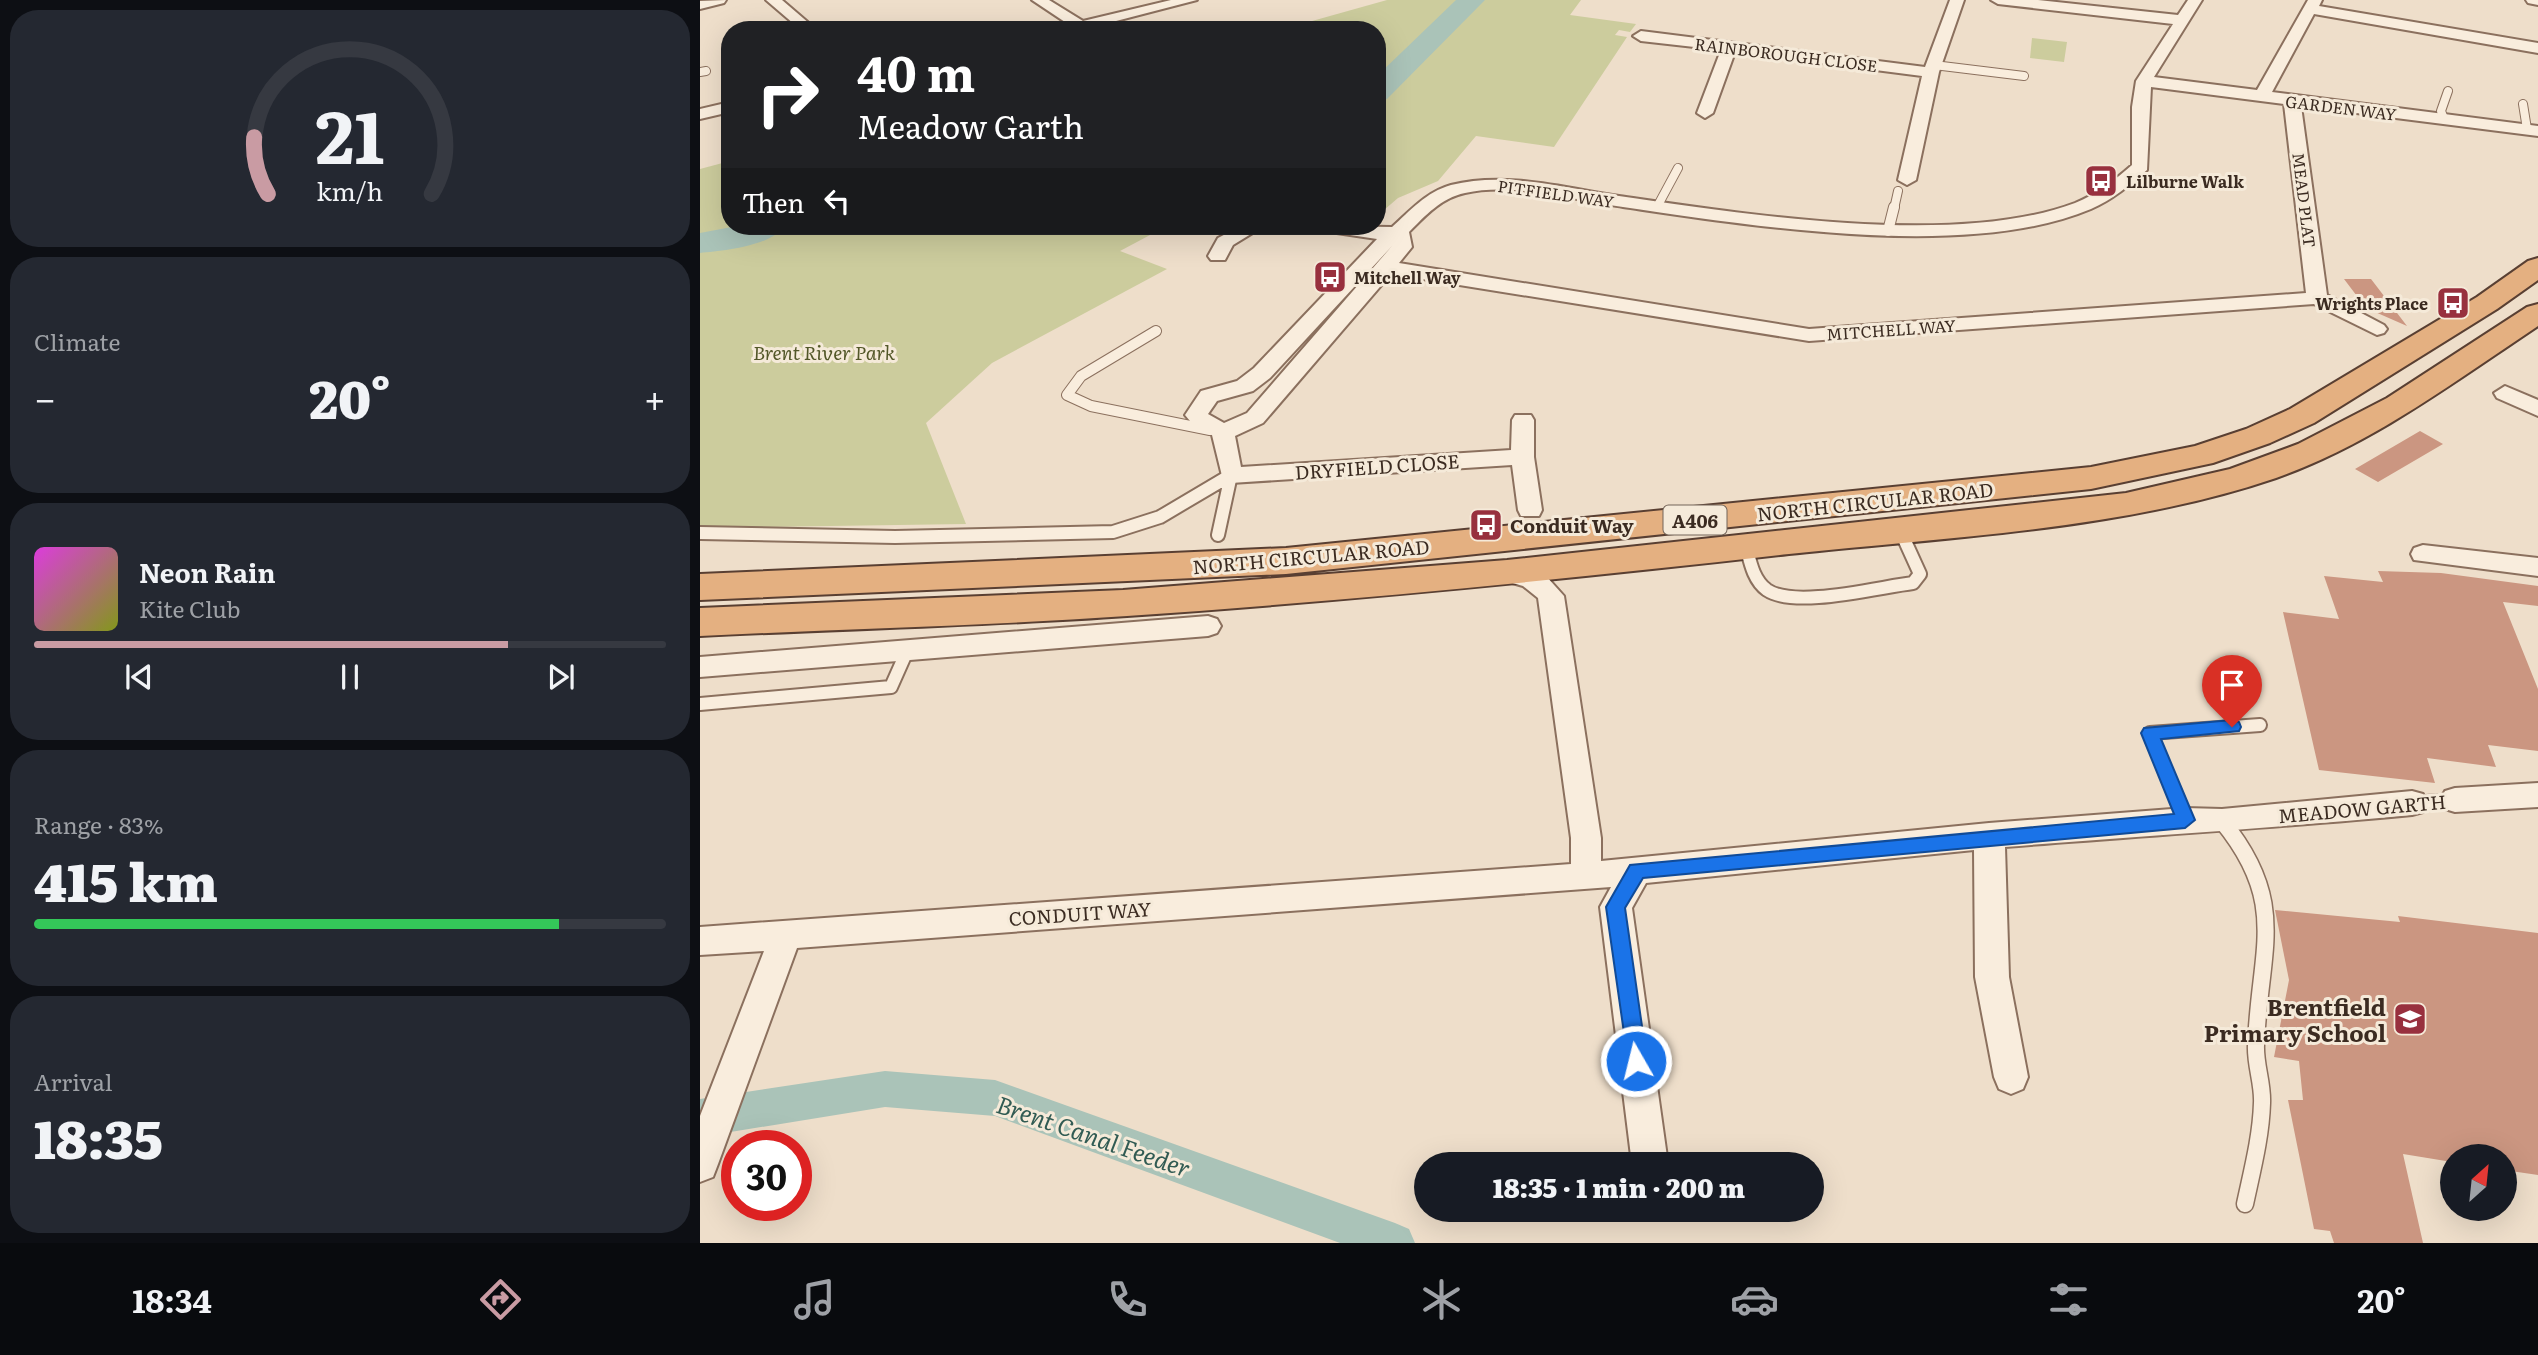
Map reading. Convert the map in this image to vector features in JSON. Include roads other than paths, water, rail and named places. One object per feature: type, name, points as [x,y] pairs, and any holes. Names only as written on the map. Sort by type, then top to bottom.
[{"type":"highway","name":"NORTH CIRCULAR ROAD","points":[[700,587],[1286,561],[2014,487],[2150,467],[2258,436],[2302,416],[2487,303],[2538,267]]},
{"type":"highway","name":"NORTH CIRCULAR ROAD","points":[[700,622],[1123,603],[1507,573],[2126,505],[2202,489],[2254,474],[2311,451],[2357,427],[2538,313]]},
{"type":"highway","points":[[700,571],[799,583]]},
{"type":"highway","points":[[700,635],[783,620]]},
{"type":"street","points":[[700,5],[719,0]]},
{"type":"street","points":[[773,0],[799,21]]},
{"type":"street","points":[[1040,0],[1074,21]]},
{"type":"street","points":[[1111,21],[1190,0]]},
{"type":"street","points":[[1903,185],[1932,69],[1956,0]]},
{"type":"street","points":[[1998,0],[2041,2],[2180,20]]},
{"type":"street","points":[[2144,81],[2194,0]]},
{"type":"street","points":[[2261,97],[2312,5],[2538,48]]},
{"type":"street","points":[[1703,43],[1714,24]]},
{"type":"street","name":"RAINBOROUGH CLOSE","points":[[1642,36],[1932,69]]},
{"type":"street","points":[[1705,113],[1730,46]]},
{"type":"street","name":"GARDEN WAY","points":[[2144,81],[2532,130]]},
{"type":"street","name":"PITFIELD WAY","points":[[1223,432],[1239,429],[1255,418],[1402,247],[1400,233],[1425,206],[1456,188],[1482,184],[1710,215],[1888,231],[1954,230],[2006,224],[2077,209],[2116,189],[2141,166],[2140,107],[2144,81]]},
{"type":"street","name":"MEAD PLAT","points":[[2292,101],[2317,298]]},
{"type":"street","points":[[700,114],[721,109]]},
{"type":"street","points":[[1386,233],[1400,233]]},
{"type":"street","points":[[1231,475],[1223,432],[1204,425],[1196,415],[1201,404],[1224,390],[1245,386],[1262,373],[1378,247],[1400,233]]},
{"type":"street","points":[[1218,256],[1225,242],[1238,235]]},
{"type":"street","name":"MITCHELL WAY","points":[[1386,267],[1809,335],[2317,298]]},
{"type":"street","points":[[2317,298],[2377,329]]},
{"type":"street","points":[[2505,393],[2538,410]]},
{"type":"street","points":[[1523,420],[1522,457],[1530,510]]},
{"type":"street","name":"DRYFIELD CLOSE","points":[[1231,475],[1522,457]]},
{"type":"street","points":[[2423,554],[2538,567]]},
{"type":"street","points":[[1507,573],[1527,576],[1541,583],[1551,596],[1586,838],[1586,876]]},
{"type":"street","points":[[700,667],[1208,626]]},
{"type":"street","name":"MEADOW GARTH","points":[[2455,800],[2538,795]]},
{"type":"street","name":"MEADOW GARTH","points":[[1586,876],[1989,836],[2185,820],[2222,821],[2412,803]]},
{"type":"street","points":[[1989,836],[1992,976],[2011,1077]]},
{"type":"street","points":[[1637,871],[1615,907],[1648,1152]]},
{"type":"street","name":"CONDUIT WAY","points":[[700,941],[1586,876]]},
{"type":"street","points":[[706,1150],[786,934]]},
{"type":"lane","points":[[1932,69],[2024,76]]},
{"type":"lane","points":[[2444,119],[2441,111],[2448,91]]},
{"type":"lane","points":[[2523,104],[2532,130]]},
{"type":"lane","points":[[1657,207],[1678,168]]},
{"type":"lane","points":[[1888,231],[1903,185]]},
{"type":"lane","points":[[1156,331],[1081,376],[1067,396],[1091,407],[1223,432]]},
{"type":"lane","points":[[700,533],[894,537],[1113,532],[1139,528],[1184,506],[1231,475]]},
{"type":"lane","points":[[1219,535],[1231,475]]},
{"type":"lane","points":[[1746,546],[1756,581],[1767,591],[1798,598],[1913,583],[1920,575],[1918,565],[1900,530]]},
{"type":"lane","points":[[700,704],[891,687],[907,651]]},
{"type":"lane","points":[[2185,820],[2150,733],[2260,725]]},
{"type":"lane","name":"MEADOW GARTH","points":[[2412,803],[2455,800]]},
{"type":"lane","points":[[2222,821],[2239,838],[2257,872],[2270,933],[2256,1042],[2261,1099],[2245,1204]]},
{"type":"waterway","points":[[1386,84],[1450,17],[1472,0]]},
{"type":"waterway","points":[[700,243],[730,240],[744,235]]},
{"type":"waterway","name":"Brent Canal Feeder","points":[[700,1118],[885,1089],[995,1098],[1395,1243]]},
{"type":"place","name":"Lilburne Walk","points":[[2101,181]]},
{"type":"place","name":"Mitchell Way","points":[[1330,277]]},
{"type":"place","name":"Wrights Place","points":[[2453,303]]},
{"type":"place","name":"Conduit Way","points":[[1486,525]]},
{"type":"place","name":"Brentfield Primary School","points":[[2410,1019]]},
{"type":"park label","name":"Brent River Park","points":[[824,352]]}]
